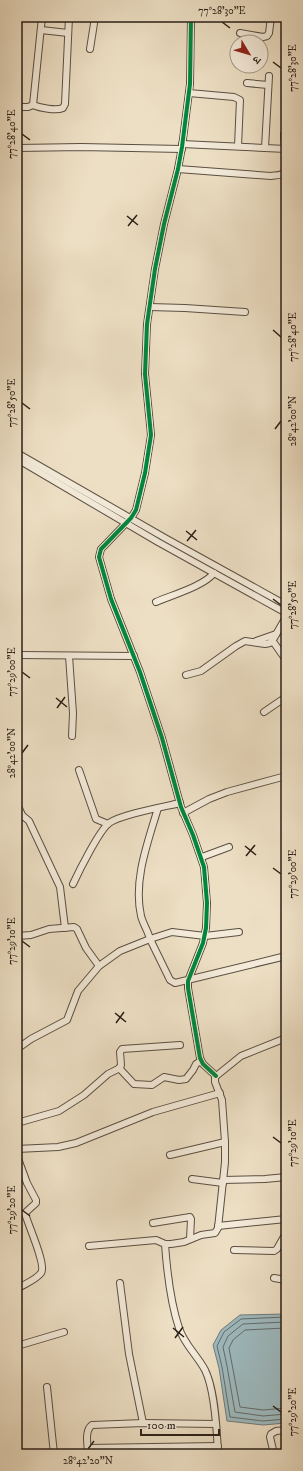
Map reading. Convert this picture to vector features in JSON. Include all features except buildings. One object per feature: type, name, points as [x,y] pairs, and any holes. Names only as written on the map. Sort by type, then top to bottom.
[{"type":"street","points":[[33,105],[42,17]]},
{"type":"street","points":[[17,106],[28,107],[33,105],[62,109],[64,106],[69,17]]},
{"type":"street","points":[[90,49],[95,17]]},
{"type":"street","points":[[89,1246],[156,1240],[165,1244],[182,1242],[201,1235],[214,1234],[217,1232],[223,1182],[225,1142],[223,1109],[220,1093],[215,1079],[216,1076],[201,1061],[188,988],[188,981],[202,948],[205,936],[207,903],[205,873],[202,857],[183,813],[162,738],[134,656],[111,598],[99,557],[104,546],[126,524],[136,510],[151,435],[145,374],[145,354],[150,307],[164,224],[182,147],[189,93],[191,17]]},
{"type":"street","points":[[240,32],[263,37],[267,36],[269,33],[271,17]]},
{"type":"street","points":[[41,30],[68,33]]},
{"type":"street","points":[[285,65],[286,56]]},
{"type":"street","points":[[265,148],[269,76]]},
{"type":"street","points":[[247,83],[268,85]]},
{"type":"street","points":[[189,93],[234,97],[240,100],[238,146]]},
{"type":"street","points":[[178,169],[270,176],[282,175],[286,169],[286,118]]},
{"type":"street","points":[[17,148],[238,146],[286,149]]},
{"type":"street","points":[[150,307],[245,312]]},
{"type":"street","points":[[17,453],[286,605]]},
{"type":"street","points":[[17,459],[126,524],[286,613]]},
{"type":"street","points":[[156,602],[202,583],[210,578],[214,573]]},
{"type":"street","points":[[186,675],[201,671],[240,643],[248,641],[265,644],[272,640],[286,617]]},
{"type":"street","points":[[252,642],[262,640],[277,633]]},
{"type":"street","points":[[272,640],[286,660]]},
{"type":"street","points":[[17,655],[134,656]]},
{"type":"street","points":[[69,656],[73,713],[72,736]]},
{"type":"street","points":[[264,712],[286,697]]},
{"type":"street","points":[[79,770],[96,819],[108,824]]},
{"type":"street","points":[[183,813],[209,799],[227,792],[286,776]]},
{"type":"street","points":[[73,884],[84,862],[108,824],[132,815],[180,803]]},
{"type":"street","points":[[17,804],[20,815],[29,821],[60,887],[64,928]]},
{"type":"street","points":[[158,808],[146,848],[140,879],[141,915],[150,939],[171,981],[177,983],[188,981],[286,956]]},
{"type":"street","points":[[202,857],[229,847]]},
{"type":"street","points":[[17,936],[31,935],[49,929],[76,928],[86,948],[99,966]]},
{"type":"street","points":[[17,1050],[31,1039],[68,1020],[78,991],[99,966],[120,951],[172,932],[205,936],[239,932]]},
{"type":"street","points":[[216,1076],[241,1056],[286,1038]]},
{"type":"street","points":[[17,1123],[59,1111],[84,1095],[108,1074],[119,1068],[121,1065],[120,1052],[122,1049],[180,1046]]},
{"type":"street","points":[[119,1068],[134,1084],[152,1085],[164,1077],[179,1080],[186,1078],[196,1064],[201,1061]]},
{"type":"street","points":[[17,1149],[58,1147],[76,1143],[155,1111],[220,1093]]},
{"type":"street","points":[[170,1154],[225,1142]]},
{"type":"street","points":[[17,1156],[27,1183],[36,1200],[36,1204],[25,1213],[38,1249],[42,1268],[40,1274],[17,1289]]},
{"type":"street","points":[[192,1179],[223,1182],[286,1177]]},
{"type":"street","points":[[152,1223],[190,1217],[190,1239]]},
{"type":"street","points":[[218,1226],[286,1218]]},
{"type":"street","points":[[234,1250],[276,1251],[286,1233]]},
{"type":"street","points":[[165,1244],[168,1278],[179,1329],[184,1340],[208,1375],[216,1424],[218,1454]]},
{"type":"street","points":[[274,1278],[286,1280]]},
{"type":"street","points":[[120,1283],[129,1354],[143,1423]]},
{"type":"street","points":[[17,1346],[64,1332]]},
{"type":"street","points":[[47,1386],[54,1454]]},
{"type":"street","points":[[216,1424],[143,1423],[92,1425],[88,1429],[87,1433],[88,1451],[218,1446]]},
{"type":"street","points":[[274,1454],[270,1437],[271,1434],[276,1431],[286,1430]]},
{"type":"water","points":[[286,1314],[286,1374],[284,1393],[286,1397],[286,1423],[263,1425],[227,1421],[219,1368],[213,1345],[221,1330],[240,1315]]},
{"type":"cycle path","points":[[191,17],[190,84],[182,147],[155,269],[147,324],[145,374],[151,435],[145,473],[136,510],[131,518],[101,549],[99,557],[111,599],[140,672],[162,738],[181,807],[204,867],[207,903],[206,928],[203,943],[188,981],[188,988],[200,1058],[203,1064],[216,1076]]}]
